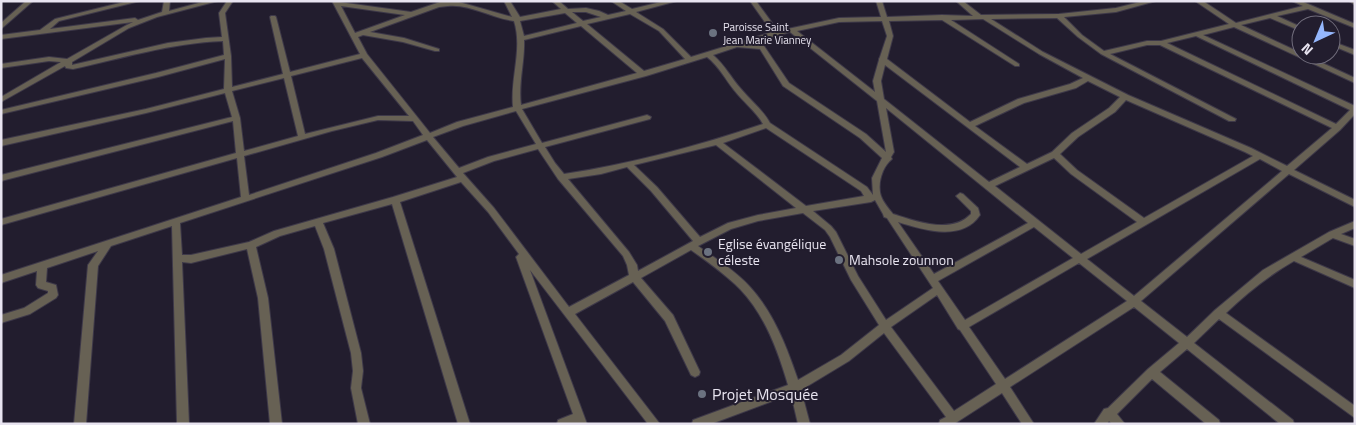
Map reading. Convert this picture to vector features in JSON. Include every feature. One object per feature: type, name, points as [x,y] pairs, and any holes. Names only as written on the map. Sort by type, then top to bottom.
[{"type":"street","points":[[1,27],[30,1]]},
{"type":"street","points":[[42,32],[57,20],[137,1]]},
{"type":"street","points":[[165,14],[167,1]]},
{"type":"street","points":[[1,37],[155,16],[221,1]]},
{"type":"street","points":[[230,1],[222,11],[228,56],[228,89],[236,118],[245,198]]},
{"type":"street","points":[[357,34],[446,1]]},
{"type":"street","points":[[507,1],[518,19],[522,38],[516,98],[517,106],[561,177],[626,254],[632,265],[634,276],[669,318],[695,372]]},
{"type":"street","points":[[555,1],[643,74]]},
{"type":"street","points":[[614,1],[628,12],[661,30],[689,59]]},
{"type":"street","points":[[522,38],[674,1]]},
{"type":"street","points":[[753,1],[776,33]]},
{"type":"street","points":[[874,198],[876,178],[888,159],[890,145],[877,81],[890,36],[886,18],[879,1]]},
{"type":"street","points":[[959,1],[981,17],[1041,53],[1125,97],[1259,156],[1355,204]]},
{"type":"street","points":[[1,280],[517,106],[643,74],[776,33],[840,20],[1060,16],[1116,10],[1152,1]]},
{"type":"street","points":[[1198,1],[1235,25],[1355,81]]},
{"type":"street","points":[[1295,1],[1355,26]]},
{"type":"street","points":[[336,3],[411,14]]},
{"type":"street","points":[[336,3],[357,34],[364,55],[414,119],[491,210],[518,248],[655,424]]},
{"type":"street","points":[[436,5],[457,3],[503,17],[518,19],[592,10],[607,18]]},
{"type":"street","points":[[1103,53],[1147,43],[1161,43],[1308,7]]},
{"type":"street","points":[[1,100],[116,32],[155,16]]},
{"type":"street","points":[[1060,16],[1080,36],[1103,53],[1232,119]]},
{"type":"street","points":[[1271,16],[1291,25]]},
{"type":"street","points":[[942,17],[1017,65]]},
{"type":"street","points":[[274,18],[276,36],[289,74],[302,137]]},
{"type":"street","points":[[793,31],[1289,424]]},
{"type":"street","points":[[1,42],[20,34]]},
{"type":"street","points":[[357,34],[404,40],[437,50]]},
{"type":"street","points":[[717,142],[808,210],[836,238],[858,285],[949,421],[1135,301],[1337,128],[1354,109],[1196,34]]},
{"type":"street","points":[[68,61],[69,66],[73,67],[178,43],[202,39],[225,39]]},
{"type":"street","points":[[1161,43],[1337,128]]},
{"type":"street","points":[[735,46],[762,47],[786,84],[876,145],[888,159]]},
{"type":"street","points":[[1341,47],[1355,53]]},
{"type":"street","points":[[707,54],[721,66],[767,125],[864,189],[874,198],[933,279],[962,326],[1029,424]]},
{"type":"street","points":[[1,143],[146,111],[364,55]]},
{"type":"street","points":[[1,112],[158,75],[228,56]]},
{"type":"street","points":[[1,66],[49,59],[68,61]]},
{"type":"street","points":[[882,59],[1026,168]]},
{"type":"street","points":[[970,125],[1021,101],[1073,86],[1088,77]]},
{"type":"street","points":[[988,186],[1055,154],[1075,135],[1112,110],[1125,97]]},
{"type":"street","points":[[178,258],[191,259],[251,245],[277,233],[395,200],[460,175],[491,159],[647,116]]},
{"type":"street","points":[[1,178],[236,118]]},
{"type":"street","points":[[1,222],[302,137],[378,118],[414,119]]},
{"type":"street","points":[[561,177],[628,164],[717,142],[767,125]]},
{"type":"street","points":[[1055,154],[1074,172],[1143,222]]},
{"type":"street","points":[[962,326],[1259,156]]},
{"type":"street","points":[[628,164],[654,189],[695,244],[752,296],[761,308],[796,387],[804,424]]},
{"type":"street","points":[[887,215],[942,228],[954,228],[967,224],[976,215],[975,210],[960,196]]},
{"type":"street","points":[[568,313],[634,276],[738,223],[874,198]]},
{"type":"street","points":[[395,200],[464,424]]},
{"type":"street","points":[[176,222],[183,424]]},
{"type":"street","points":[[318,222],[330,248],[356,353],[358,371],[356,388],[364,424]]},
{"type":"street","points":[[933,279],[1035,223]]},
{"type":"street","points":[[1099,424],[1152,372],[1266,273],[1332,234],[1355,224]]},
{"type":"street","points":[[1332,234],[1355,243]]},
{"type":"street","points":[[80,424],[93,265],[107,244]]},
{"type":"street","points":[[251,245],[263,298],[276,424]]},
{"type":"street","points":[[518,248],[580,420],[562,424]]},
{"type":"street","points":[[78,255],[93,265]]},
{"type":"street","points":[[1294,258],[1355,284]]},
{"type":"street","points":[[1,319],[27,311],[53,295],[53,288],[41,285],[42,266]]},
{"type":"street","points":[[697,424],[796,387],[845,358],[885,326],[939,289]]},
{"type":"street","points":[[1218,313],[1355,413]]},
{"type":"street","points":[[1152,372],[1214,424]]},
{"type":"street","points":[[1108,414],[1120,424]]},
{"type":"place","name":"Paroisse Saint Jean Marie Vianney","points":[[713,33]]},
{"type":"place","name":"Eglise évangélique céleste","points":[[708,252]]},
{"type":"place","name":"Mahsole zounnon","points":[[839,260]]},
{"type":"place","name":"Projet Mosquée","points":[[702,394]]}]
